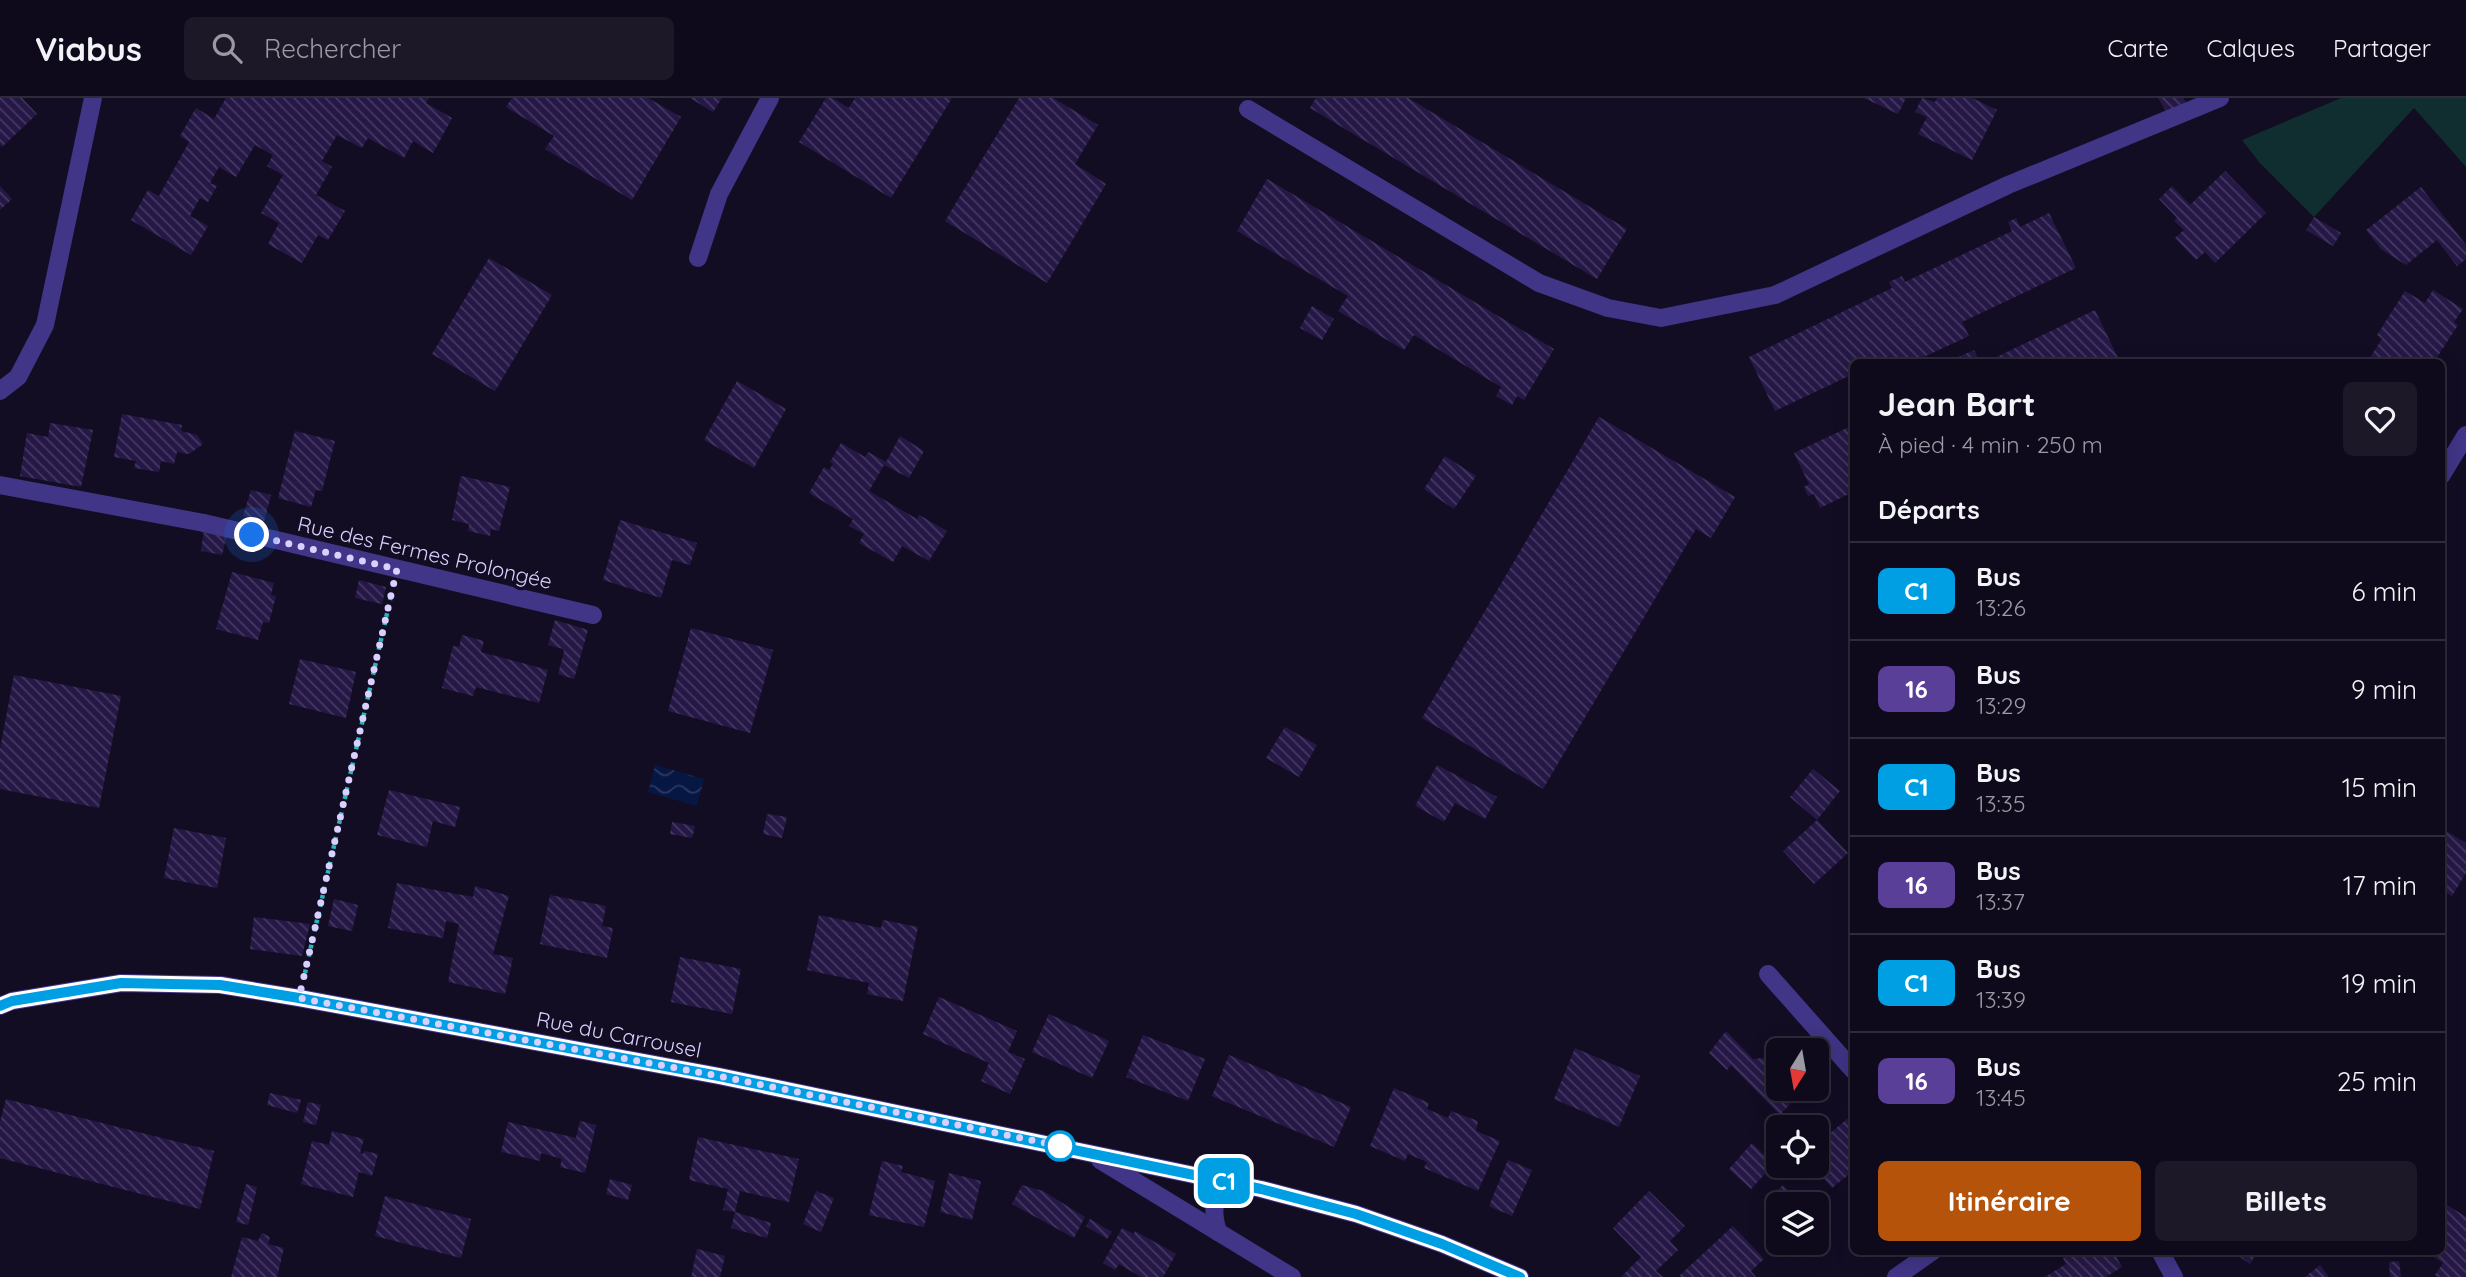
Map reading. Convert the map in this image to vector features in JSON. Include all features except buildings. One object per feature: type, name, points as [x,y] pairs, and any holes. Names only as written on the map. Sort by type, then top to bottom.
[{"type":"street","points":[[0,391],[18,377],[45,325],[93,98]]},
{"type":"street","points":[[698,258],[719,194],[770,98]]},
{"type":"street","points":[[1248,109],[1539,283],[1608,308],[1661,318],[1775,295],[2008,185],[2220,98]]},
{"type":"street","points":[[2445,469],[2466,435]]},
{"type":"street","name":"Rue des Fermes Prolongée","points":[[0,485],[204,523],[593,615]]},
{"type":"street","points":[[1768,974],[1850,1067]]},
{"type":"street","name":"Rue du Carrousel","points":[[0,1006],[12,1001],[121,983],[220,985],[299,998],[719,1076],[1226,1182],[1356,1214],[1442,1244],[1520,1277]]},
{"type":"street","points":[[1088,1152],[1292,1277]]},
{"type":"street","points":[[1218,1232],[1213,1214],[1215,1201],[1226,1182]]},
{"type":"street","points":[[1896,1277],[1927,1255]]},
{"type":"street","points":[[2162,1255],[2174,1277]]},
{"type":"path","points":[[299,998],[397,569]]},
{"type":"green space","points":[[2341,98],[2466,98],[2466,167],[2414,108],[2314,217],[2259,162],[2242,140]]},
{"type":"water","points":[[655,765],[704,779],[697,806],[648,792]]},
{"type":"bus line","name":"C1","points":[[0,1006],[12,1001],[121,983],[220,985],[299,998],[719,1076],[1261,1189],[1356,1214],[1442,1244],[1520,1277]]},
{"type":"route","points":[[252,535],[397,569],[299,998],[719,1076],[1060,1146]]}]
